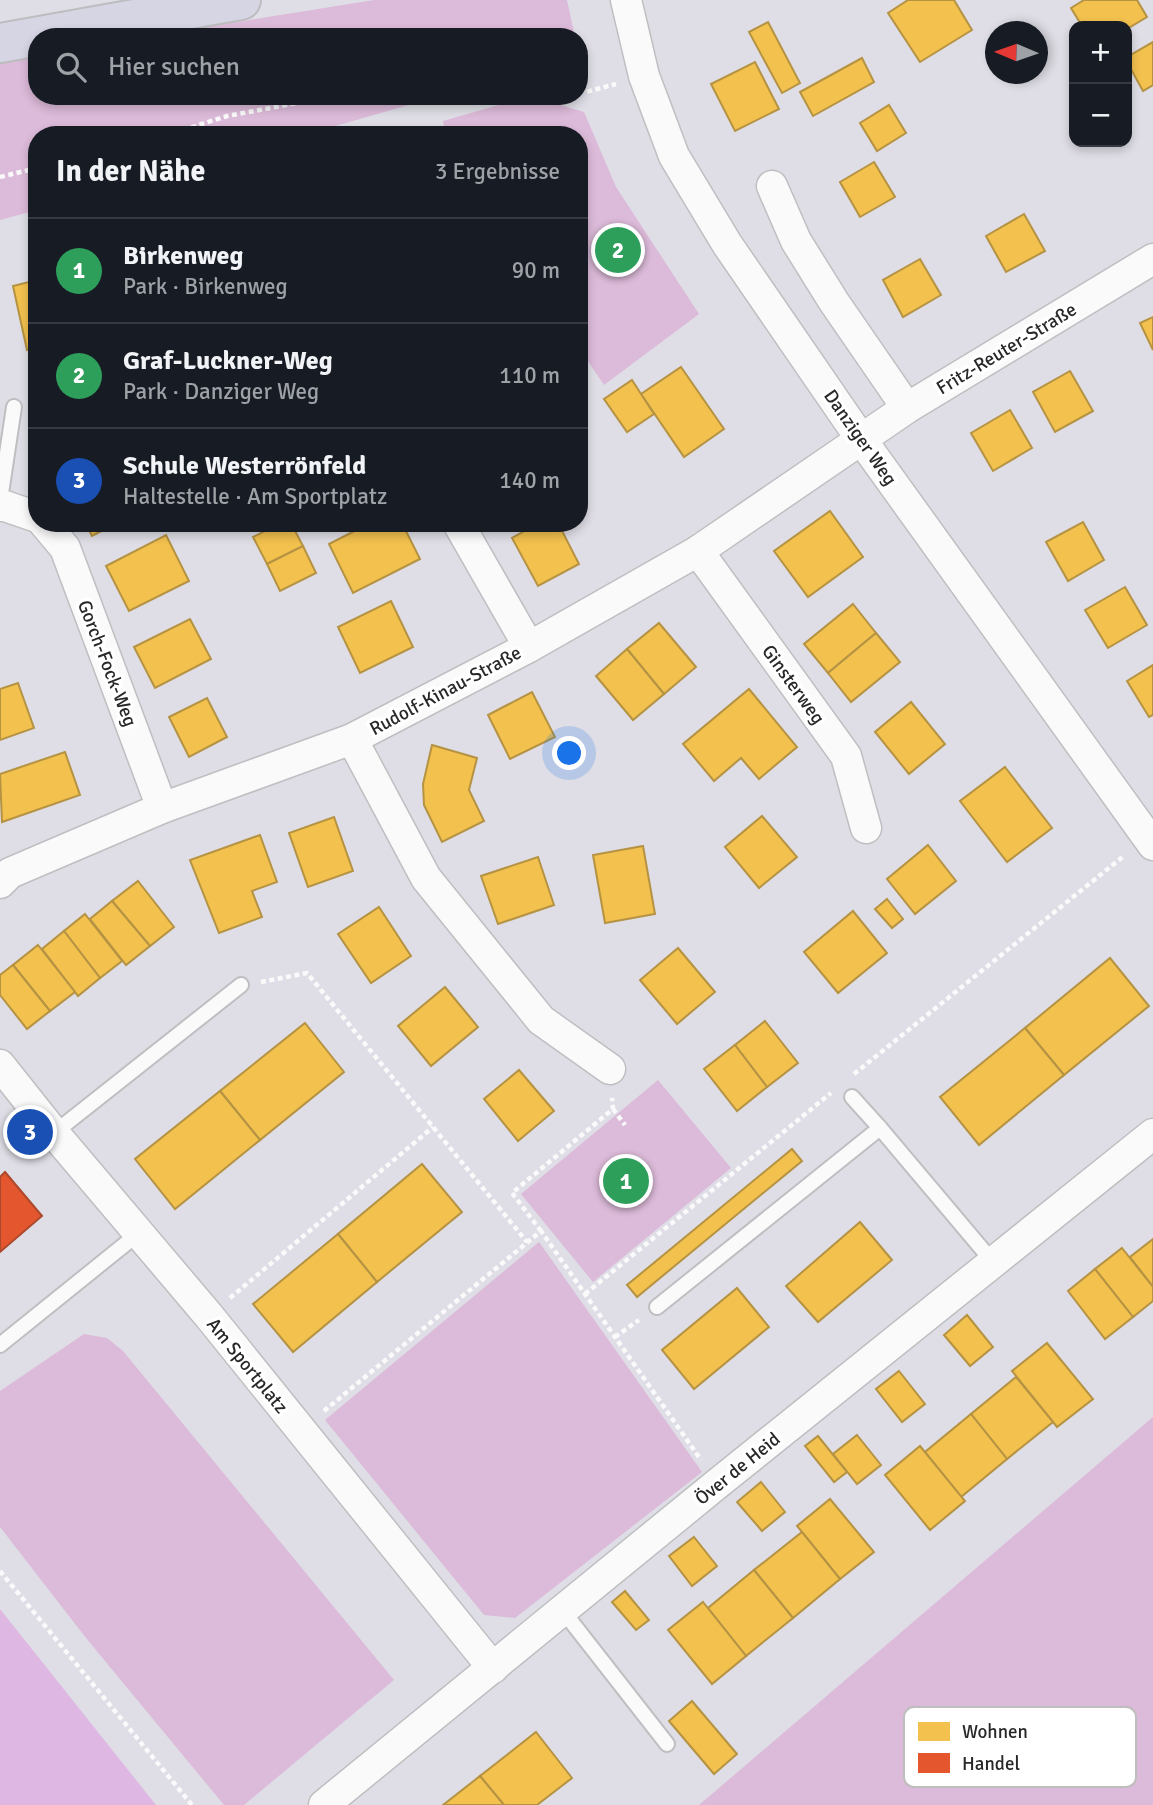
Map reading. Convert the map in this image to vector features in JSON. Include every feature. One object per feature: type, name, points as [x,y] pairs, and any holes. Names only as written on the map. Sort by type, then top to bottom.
[{"type":"highway","points":[[84,28],[242,0]]},
{"type":"highway","points":[[0,43],[28,38]]},
{"type":"street","name":"Danziger Weg","points":[[629,10],[644,76],[674,156],[727,244],[861,439],[1150,841]]},
{"type":"street","points":[[772,186],[796,241],[834,302],[907,408]]},
{"type":"street","name":"Fritz-Reuter-Straße","points":[[861,439],[907,408],[1153,259]]},
{"type":"street","name":"Rudolf-Kinau-Straße","points":[[0,883],[10,873],[162,808],[352,739],[529,647],[698,551],[861,439]]},
{"type":"street","points":[[0,506],[28,514]]},
{"type":"street","name":"Gorch-Fock-Weg","points":[[52,532],[65,548],[162,808]]},
{"type":"street","points":[[463,532],[529,647]]},
{"type":"street","name":"Ginsterweg","points":[[698,551],[846,756],[866,828]]},
{"type":"street","points":[[352,739],[426,878],[541,1020],[610,1069]]},
{"type":"street","name":"Am Sportplatz","points":[[0,1065],[209,1317],[492,1668]]},
{"type":"street","name":"Över de Heid","points":[[324,1805],[717,1484],[1153,1134]]},
{"type":"lane","points":[[0,500],[14,407]]},
{"type":"lane","points":[[54,1133],[241,985]]},
{"type":"lane","points":[[852,1097],[993,1262]]},
{"type":"lane","points":[[657,1307],[880,1128]]},
{"type":"lane","points":[[2,1343],[139,1233]]},
{"type":"lane","points":[[564,1611],[667,1744]]},
{"type":"path","points":[[195,126],[227,116],[286,105]]},
{"type":"path","points":[[0,177],[28,170]]},
{"type":"path","points":[[854,1074],[1150,841]]},
{"type":"path","points":[[241,985],[307,973],[527,1242]]},
{"type":"path","points":[[610,1069],[613,1109],[625,1125]]},
{"type":"path","points":[[585,1294],[832,1092]]},
{"type":"path","points":[[613,1109],[512,1193],[717,1484]]},
{"type":"path","points":[[209,1317],[433,1128]]},
{"type":"path","points":[[300,1430],[541,1231]]},
{"type":"path","points":[[615,1337],[657,1307]]},
{"type":"path","points":[[0,1571],[192,1805]]},
{"type":"shaded area","points":[[374,0],[567,0],[573,28],[200,28]]},
{"type":"shaded area","points":[[28,57],[28,105],[409,105],[335,126],[28,126],[28,212],[0,220],[0,62]]},
{"type":"shaded area","points":[[499,105],[560,105],[584,112],[616,187],[699,314],[604,385],[588,361],[588,126],[444,126],[443,121]]},
{"type":"shaded area","points":[[658,1080],[731,1168],[593,1282],[521,1194]]},
{"type":"shaded area","points":[[539,1242],[702,1472],[515,1618],[484,1615],[325,1420]]},
{"type":"shaded area","points":[[84,1334],[107,1338],[123,1351],[394,1680],[244,1805],[224,1805],[86,1638],[0,1527],[0,1391]]},
{"type":"shaded area","points":[[1153,1417],[1153,1805],[699,1805]]},
{"type":"shaded area","points":[[0,1609],[156,1805],[0,1805]]},
{"type":"building: Wohnen","points":[[908,0],[954,0],[972,30],[920,62],[888,13]]},
{"type":"building: Wohnen","points":[[1084,0],[1137,0],[1147,17],[1132,26],[1132,21],[1079,21],[1071,8]]},
{"type":"building: Wohnen","points":[[768,22],[800,83],[782,93],[749,32]]},
{"type":"building: Wohnen","points":[[1153,42],[1153,85],[1143,91],[1132,71],[1132,54]]},
{"type":"building: Wohnen","points":[[862,58],[874,82],[813,116],[800,92]]},
{"type":"building: Wohnen","points":[[755,62],[779,109],[735,131],[711,84]]},
{"type":"building: Wohnen","points":[[889,105],[906,133],[877,151],[860,123]]},
{"type":"building: Wohnen","points":[[874,162],[895,197],[860,217],[840,182]]},
{"type":"building: Wohnen","points":[[1024,214],[1045,251],[1006,272],[986,236]]},
{"type":"building: Wohnen","points":[[920,259],[941,295],[903,317],[883,280]]},
{"type":"building: Wohnen","points":[[28,282],[28,350],[27,350],[13,286]]},
{"type":"building: Wohnen","points":[[1153,317],[1153,350],[1140,323]]},
{"type":"building: Wohnen","points":[[681,367],[724,429],[684,457],[641,394]]},
{"type":"building: Wohnen","points":[[1070,371],[1093,411],[1055,432],[1033,392]]},
{"type":"building: Wohnen","points":[[632,380],[654,414],[627,432],[604,399]]},
{"type":"building: Wohnen","points":[[1010,410],[1032,448],[993,471],[971,433]]},
{"type":"building: Wohnen","points":[[830,511],[863,557],[808,597],[774,551]]},
{"type":"building: Wohnen","points":[[1083,522],[1104,560],[1068,581],[1046,542]]},
{"type":"building: Wohnen","points":[[263,532],[296,532],[303,546],[267,564],[253,537]]},
{"type":"building: Wohnen","points":[[352,532],[406,532],[420,559],[353,593],[329,544]]},
{"type":"building: Wohnen","points":[[523,532],[563,532],[579,564],[538,586],[512,538]]},
{"type":"building: Wohnen","points":[[166,535],[189,581],[129,611],[106,566]]},
{"type":"building: Wohnen","points":[[303,546],[316,573],[280,591],[267,564]]},
{"type":"building: Wohnen","points":[[1125,587],[1147,625],[1108,648],[1085,610]]},
{"type":"building: Wohnen","points":[[391,601],[413,647],[360,673],[338,627]]},
{"type":"building: Wohnen","points":[[853,604],[876,633],[828,673],[804,644]]},
{"type":"building: Wohnen","points":[[190,619],[211,659],[155,688],[134,647]]},
{"type":"building: Wohnen","points":[[659,623],[696,667],[664,694],[627,649]]},
{"type":"building: Wohnen","points":[[876,633],[900,662],[851,702],[828,673]]},
{"type":"building: Wohnen","points":[[627,649],[664,694],[633,720],[596,676]]},
{"type":"building: Wohnen","points":[[1153,665],[1153,715],[1149,717],[1127,681]]},
{"type":"building: Wohnen","points":[[18,683],[34,728],[0,740],[0,689]]},
{"type":"building: Wohnen","points":[[749,689],[797,747],[759,779],[741,758],[714,781],[683,744]]},
{"type":"building: Wohnen","points":[[532,692],[555,737],[510,759],[488,715]]},
{"type":"building: Wohnen","points":[[207,698],[227,737],[189,757],[169,717]]},
{"type":"building: Wohnen","points":[[911,702],[945,744],[909,774],[875,732]]},
{"type":"building: Wohnen","points":[[432,745],[477,758],[469,790],[484,821],[442,842],[424,805],[423,784]]},
{"type":"building: Wohnen","points":[[65,752],[80,795],[2,822],[0,774]]},
{"type":"building: Wohnen","points":[[1005,767],[1052,828],[1007,862],[960,801]]},
{"type":"building: Wohnen","points":[[762,816],[797,857],[759,888],[725,847]]},
{"type":"building: Wohnen","points":[[334,817],[353,871],[308,887],[289,833]]},
{"type":"building: Wohnen","points":[[260,835],[277,882],[252,891],[262,917],[219,933],[190,860]]},
{"type":"building: Wohnen","points":[[928,845],[956,881],[915,914],[887,879]]},
{"type":"building: Wohnen","points":[[643,846],[655,914],[605,923],[593,855]]},
{"type":"building: Wohnen","points":[[538,857],[554,905],[498,924],[481,876]]},
{"type":"building: Wohnen","points":[[138,881],[174,927],[150,946],[112,901]]},
{"type":"building: Wohnen","points":[[887,899],[903,919],[892,928],[875,909]]},
{"type":"building: Wohnen","points":[[112,901],[150,946],[126,965],[90,919]]},
{"type":"building: Wohnen","points":[[379,907],[411,956],[371,983],[338,934]]},
{"type":"building: Wohnen","points":[[853,911],[887,953],[838,993],[804,952]]},
{"type":"building: Wohnen","points":[[85,914],[122,961],[100,978],[64,931]]},
{"type":"building: Wohnen","points":[[64,931],[100,978],[78,996],[42,949]]},
{"type":"building: Wohnen","points":[[38,945],[75,992],[50,1011],[13,965]]},
{"type":"building: Wohnen","points":[[678,948],[715,992],[677,1024],[640,980]]},
{"type":"building: Wohnen","points":[[1110,958],[1149,1006],[1064,1075],[1025,1028]]},
{"type":"building: Wohnen","points":[[13,965],[50,1011],[27,1029],[0,995],[0,975]]},
{"type":"building: Wohnen","points":[[445,987],[478,1027],[431,1066],[398,1026]]},
{"type":"building: Wohnen","points":[[765,1021],[798,1063],[767,1087],[735,1045]]},
{"type":"building: Wohnen","points":[[305,1023],[344,1072],[260,1140],[220,1091]]},
{"type":"building: Wohnen","points":[[1025,1028],[1064,1075],[979,1145],[940,1097]]},
{"type":"building: Wohnen","points":[[735,1045],[767,1087],[737,1111],[704,1069]]},
{"type":"building: Wohnen","points":[[519,1070],[554,1111],[518,1141],[484,1099]]},
{"type":"building: Wohnen","points":[[220,1091],[260,1140],[175,1209],[135,1159]]},
{"type":"building: Wohnen","points":[[792,1149],[802,1161],[637,1297],[627,1285]]},
{"type":"building: Wohnen","points":[[422,1164],[462,1212],[377,1282],[338,1234]]},
{"type":"building: Wohnen","points":[[860,1222],[892,1260],[818,1322],[786,1286]]},
{"type":"building: Wohnen","points":[[338,1234],[377,1282],[293,1352],[253,1304]]},
{"type":"building: Wohnen","points":[[1153,1239],[1153,1287],[1130,1257]]},
{"type":"building: Wohnen","points":[[1122,1248],[1153,1287],[1153,1301],[1133,1317],[1095,1269]]},
{"type":"building: Wohnen","points":[[1095,1269],[1133,1317],[1105,1339],[1068,1291]]},
{"type":"building: Wohnen","points":[[737,1288],[769,1327],[694,1389],[662,1350]]},
{"type":"building: Wohnen","points":[[967,1315],[993,1347],[970,1366],[944,1335]]},
{"type":"building: Wohnen","points":[[1047,1343],[1093,1399],[1057,1427],[1012,1371]]},
{"type":"building: Wohnen","points":[[899,1371],[925,1404],[902,1422],[876,1389]]},
{"type":"building: Wohnen","points":[[1016,1377],[1053,1422],[1007,1459],[971,1414]]},
{"type":"building: Wohnen","points":[[971,1414],[1007,1459],[961,1497],[925,1452]]},
{"type":"building: Wohnen","points":[[857,1435],[881,1465],[857,1484],[833,1454]]},
{"type":"building: Wohnen","points":[[818,1436],[847,1472],[834,1482],[805,1446]]},
{"type":"building: Wohnen","points":[[920,1446],[965,1501],[930,1530],[885,1475]]},
{"type":"building: Wohnen","points":[[761,1482],[785,1512],[762,1531],[737,1502]]},
{"type":"building: Wohnen","points":[[830,1499],[874,1552],[840,1579],[797,1526]]},
{"type":"building: Wohnen","points":[[802,1532],[840,1579],[793,1618],[754,1570]]},
{"type":"building: Wohnen","points":[[694,1537],[717,1566],[692,1586],[669,1556]]},
{"type":"building: Wohnen","points":[[754,1570],[793,1618],[746,1656],[708,1608]]},
{"type":"building: Wohnen","points":[[625,1591],[649,1620],[636,1630],[612,1602]]},
{"type":"building: Wohnen","points":[[703,1602],[746,1656],[712,1684],[668,1630]]},
{"type":"building: Wohnen","points":[[692,1701],[737,1754],[714,1774],[669,1721]]},
{"type":"building: Wohnen","points":[[536,1732],[572,1778],[537,1805],[504,1805],[480,1776]]},
{"type":"building: Wohnen","points":[[480,1776],[504,1805],[443,1805]]},
{"type":"building: Handel","points":[[5,1172],[42,1216],[0,1252],[0,1177]]},
{"type":"place","name":"Graf-Luckner-Weg","points":[[618,250]]},
{"type":"place","name":"Schule Westerrönfeld","points":[[30,1132]]},
{"type":"place","name":"Birkenweg","points":[[626,1181]]}]
